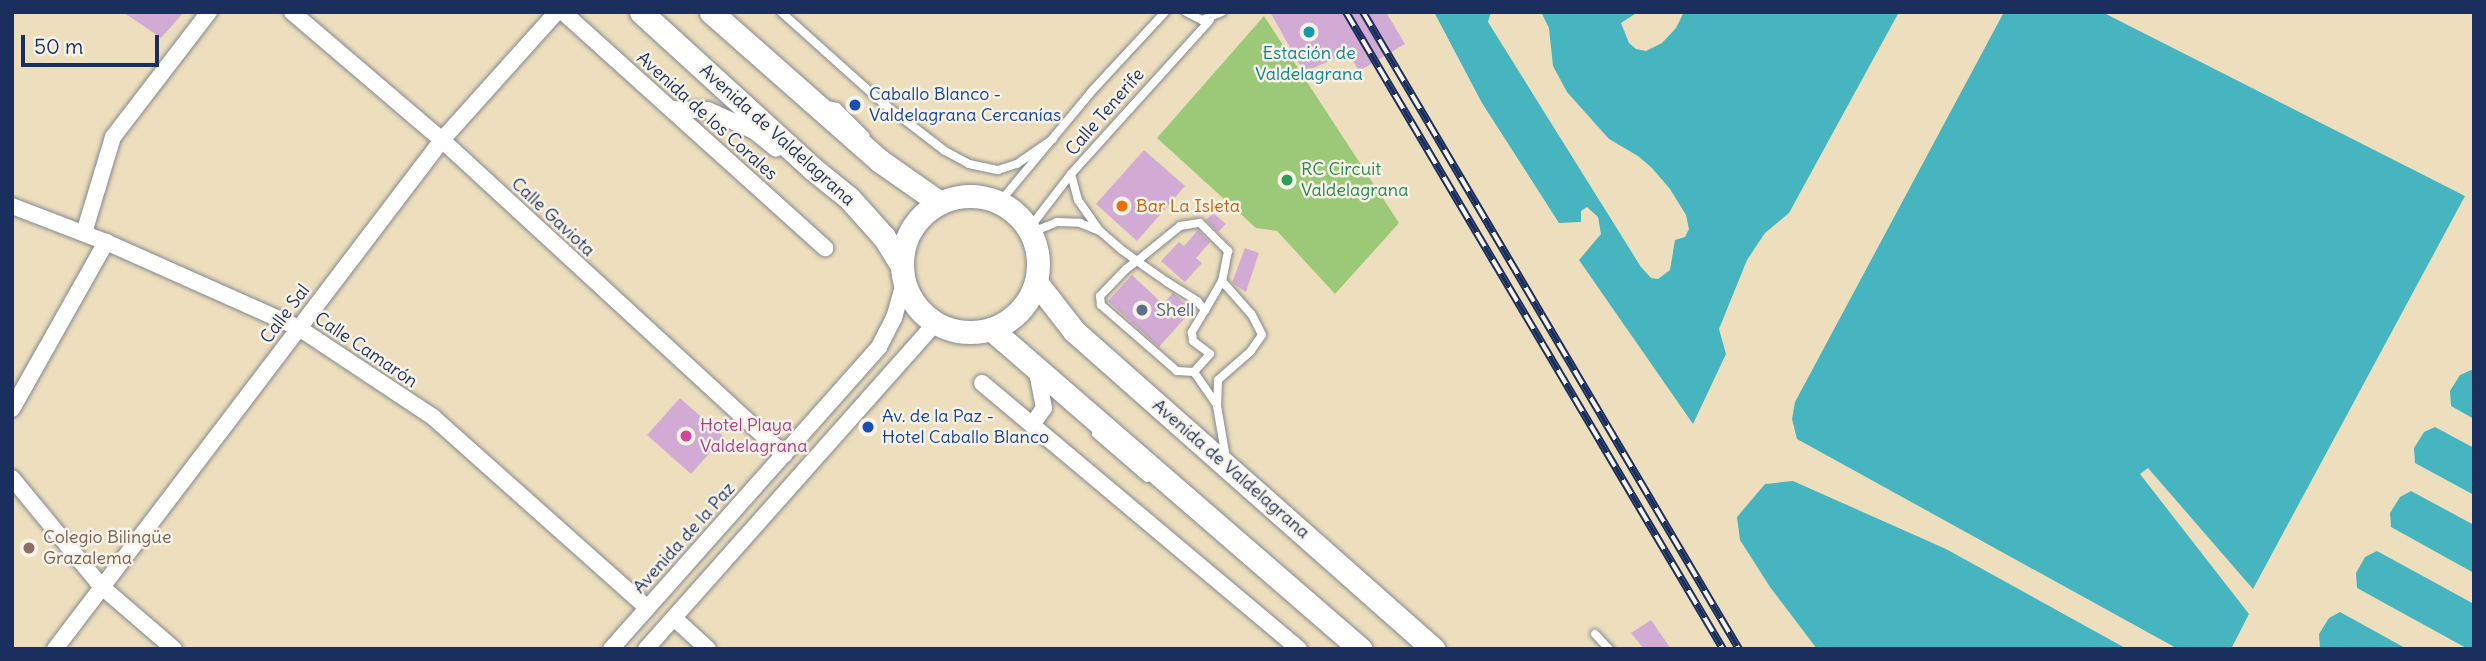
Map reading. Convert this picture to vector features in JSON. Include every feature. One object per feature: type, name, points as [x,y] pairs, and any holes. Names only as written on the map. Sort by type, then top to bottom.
[{"type":"main road","name":"Avenida de Valdelagrana","points":[[641,12],[813,169],[849,198],[884,237],[903,275]]},
{"type":"main road","points":[[711,12],[872,154],[940,203]]},
{"type":"main road","points":[[959,197],[979,197],[999,203],[1016,214],[1029,231],[1036,249],[1036,282],[1026,303],[1011,318],[991,329],[957,331],[935,323],[912,300],[903,275],[904,248],[911,230],[923,214],[940,203],[959,197]]},
{"type":"main road","name":"Avenida de Valdelagrana","points":[[1036,282],[1074,331],[1434,649]]},
{"type":"main road","points":[[991,329],[1361,649]]},
{"type":"street","points":[[84,233],[113,137],[209,12]]},
{"type":"street","name":"Calle Gaviota","points":[[292,12],[442,140],[783,455]]},
{"type":"street","name":"Calle Sal","points":[[55,649],[442,140],[558,12]]},
{"type":"street","name":"Avenida de los Corales","points":[[563,12],[825,248]]},
{"type":"street","points":[[671,109],[708,110],[754,131],[785,156],[813,169]]},
{"type":"street","name":"Calle Camarón","points":[[12,206],[106,242],[299,328],[433,417],[647,608]]},
{"type":"street","points":[[12,409],[106,242]]},
{"type":"street","name":"Avenida de la Paz","points":[[611,649],[879,347],[894,318],[903,275]]},
{"type":"street","points":[[646,649],[935,323]]},
{"type":"street","points":[[1032,425],[1044,408],[1037,370]]},
{"type":"street","points":[[982,383],[1299,649]]},
{"type":"street","points":[[12,478],[102,587],[174,649]]},
{"type":"street","points":[[674,618],[708,649]]},
{"type":"lane","points":[[781,12],[884,104],[944,151],[968,164],[998,170],[1017,164],[1053,139]]},
{"type":"lane","name":"Calle Tenerife","points":[[999,203],[1091,92],[1165,12]]},
{"type":"lane","points":[[1186,12],[1194,18],[1210,20]]},
{"type":"lane","name":"Calle Tenerife","points":[[1029,231],[1071,174],[1210,20],[1222,12]]},
{"type":"lane","points":[[1071,174],[1078,200],[1100,231],[1137,261],[1197,300],[1205,310]]},
{"type":"lane","points":[[1029,231],[1057,222],[1080,223],[1100,231]]},
{"type":"lane","points":[[1200,223],[1228,251],[1222,281],[1192,332],[1193,341],[1210,354],[1194,372],[1177,371],[1101,305],[1100,296],[1126,269],[1180,226],[1200,223]]},
{"type":"lane","points":[[1222,281],[1252,314],[1262,335],[1251,351],[1218,380],[1217,406],[1227,465]]},
{"type":"lane","points":[[1194,372],[1217,406]]},
{"type":"lane","points":[[1595,634],[1609,649]]},
{"type":"green space","name":"RC Circuit Valdelagrana","points":[[1264,16],[1399,223],[1335,294],[1277,231],[1256,228],[1157,138]]},
{"type":"water","points":[[1434,12],[1491,12],[1488,22],[1641,267],[1651,278],[1658,279],[1670,270],[1675,240],[1685,237],[1689,229],[1686,215],[1670,189],[1652,168],[1638,156],[1609,139],[1567,92],[1553,66],[1549,28],[1541,12],[1638,12],[1621,23],[1629,43],[1636,49],[1646,51],[1662,43],[1676,28],[1684,12],[1899,12],[1789,213],[1765,233],[1747,260],[1719,329],[1726,354],[1693,424],[1579,260],[1601,234],[1598,217],[1587,207],[1581,211],[1581,222],[1559,223],[1482,103]]},
{"type":"water","points":[[2004,12],[2102,12],[2465,196],[2253,589],[2148,468],[2140,474],[2249,614],[2231,649],[2178,649],[1797,439],[1792,419],[1795,402]]},
{"type":"water","points":[[2474,371],[2474,419],[2451,406],[2450,391],[2460,375]]},
{"type":"water","points":[[2435,427],[2474,448],[2474,495],[2415,463],[2414,448],[2424,432]]},
{"type":"water","points":[[1793,481],[1946,549],[2127,649],[1817,649],[1770,587],[1740,540],[1737,517],[1765,484]]},
{"type":"water","points":[[2411,491],[2474,525],[2474,573],[2391,527],[2390,513],[2400,497]]},
{"type":"water","points":[[2377,551],[2474,604],[2474,649],[2468,649],[2357,588],[2356,573],[2365,557]]},
{"type":"water","points":[[2340,612],[2407,649],[2320,649],[2319,634],[2329,618]]},
{"type":"building","points":[[123,12],[184,12],[161,38]]},
{"type":"building","points":[[1270,12],[1386,12],[1405,44],[1359,71],[1348,53],[1304,72]]},
{"type":"building","points":[[1144,150],[1185,186],[1137,241],[1096,204]]},
{"type":"building","points":[[1213,213],[1226,224],[1218,232],[1206,220]]},
{"type":"building","points":[[1198,230],[1210,242],[1196,258],[1202,263],[1185,282],[1161,261],[1179,242],[1184,246]]},
{"type":"building","points":[[1245,248],[1259,253],[1246,292],[1232,283]]},
{"type":"building","points":[[1132,275],[1163,304],[1173,293],[1192,310],[1159,347],[1108,301]]},
{"type":"building","name":"Hotel Playa Valdelagrana","points":[[680,398],[724,437],[691,474],[647,435]]},
{"type":"building","points":[[1651,620],[1671,649],[1644,649],[1631,633]]},
{"type":"railway","points":[[1346,12],[1723,649]]},
{"type":"railway","points":[[1363,12],[1739,649]]},
{"type":"place","name":"Estación de Valdelagrana","points":[[1309,32]]},
{"type":"place","name":"Caballo Blanco - Valdelagrana Cercanías","points":[[855,105]]},
{"type":"place","name":"RC Circuit Valdelagrana","points":[[1287,180]]},
{"type":"place","name":"Bar La Isleta","points":[[1122,206]]},
{"type":"place","name":"Shell","points":[[1142,310]]},
{"type":"place","name":"Av. de la Paz - Hotel Caballo Blanco","points":[[868,427]]},
{"type":"place","name":"Hotel Playa Valdelagrana","points":[[686,436]]},
{"type":"place","name":"Colegio Bilingüe Grazalema","points":[[29,548]]}]
